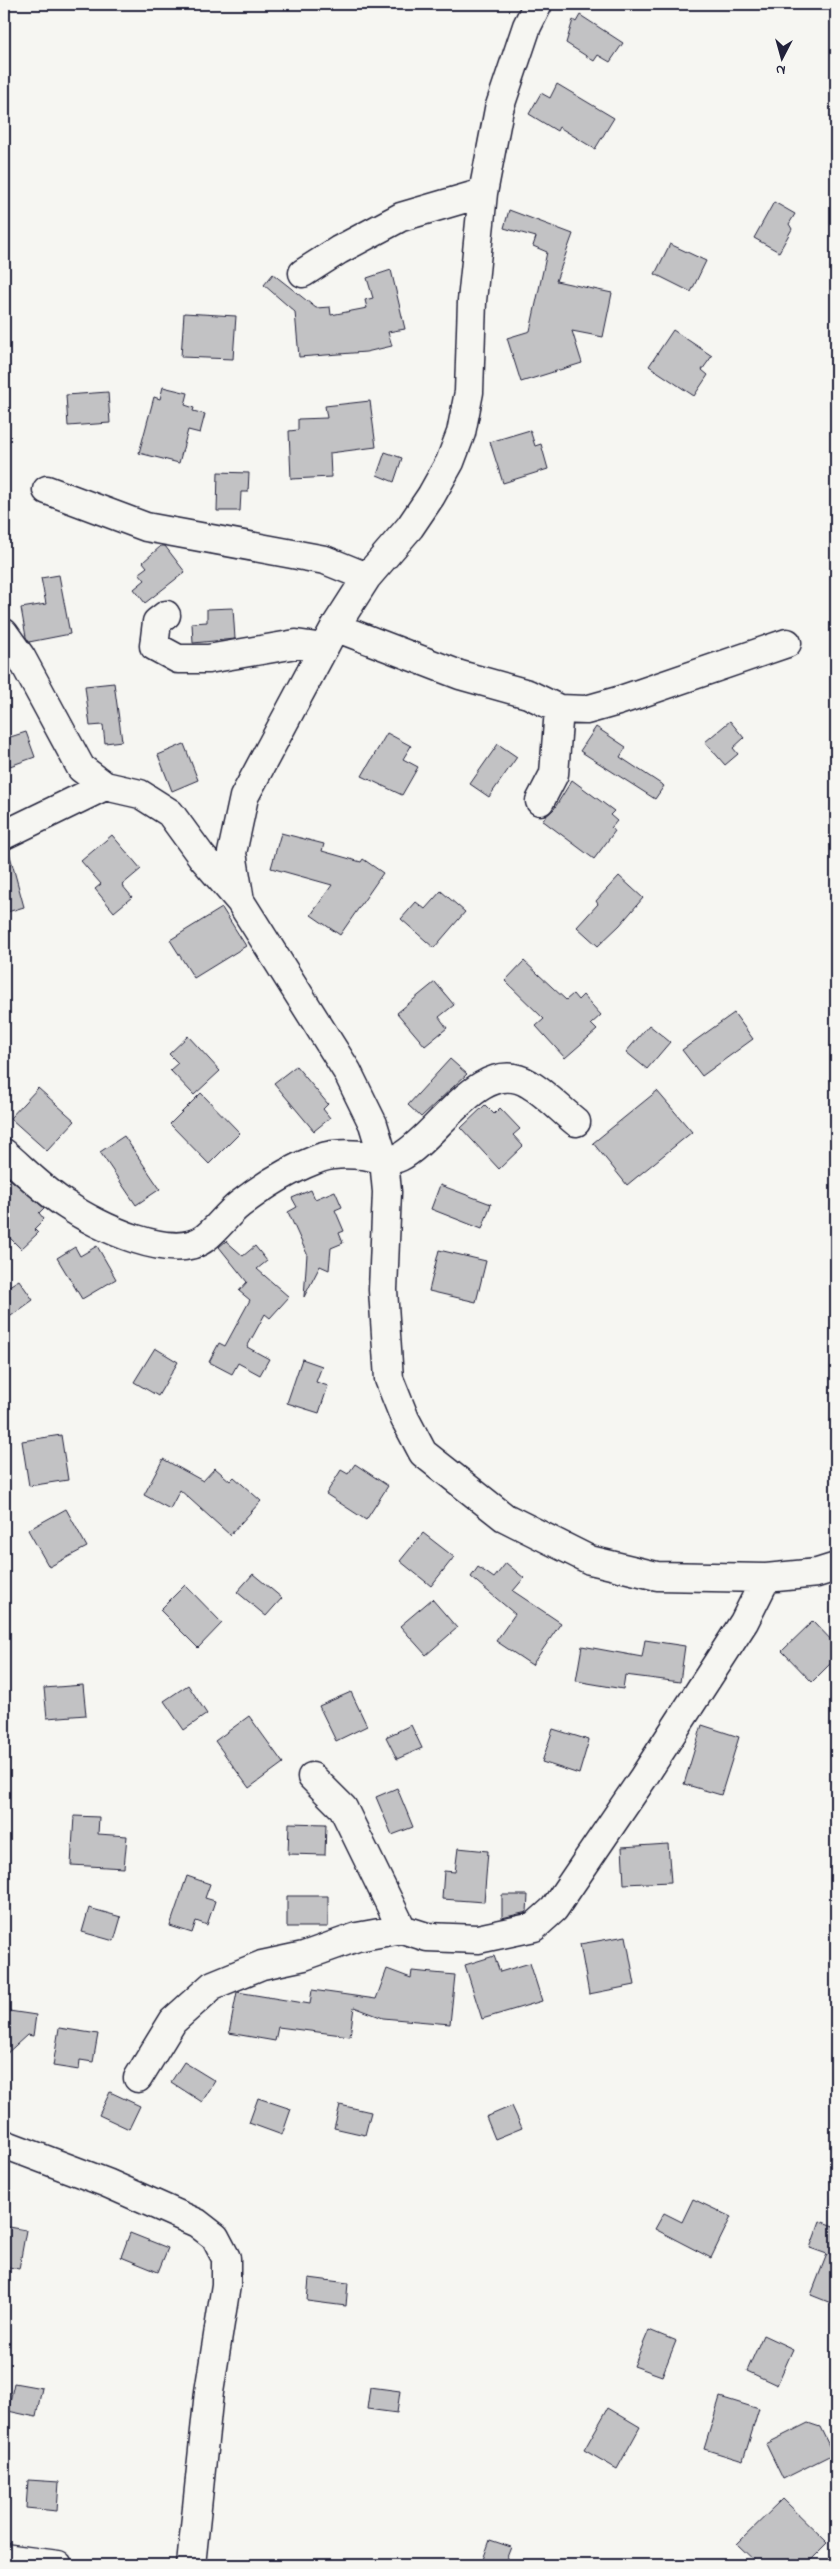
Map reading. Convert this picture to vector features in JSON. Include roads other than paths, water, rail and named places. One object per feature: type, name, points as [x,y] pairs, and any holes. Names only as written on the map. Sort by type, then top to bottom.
[{"type":"street","points":[[240,901],[232,853],[244,797],[329,638],[367,577],[410,527],[432,496],[450,462],[461,433],[469,392],[472,301],[483,193],[499,109],[527,26],[538,4]]},
{"type":"street","points":[[303,273],[340,250],[401,217],[483,193]]},
{"type":"street","points":[[47,490],[146,528],[325,560],[367,577]]},
{"type":"street","points":[[166,615],[157,622],[154,646],[178,659],[208,659],[329,638],[528,694],[559,710],[586,710],[618,701],[788,643]]},
{"type":"street","points":[[4,633],[21,657],[81,768],[105,786],[140,794],[170,813],[202,858],[240,901],[347,1071],[373,1124],[384,1160],[387,1192],[383,1290],[390,1379],[405,1419],[424,1453],[504,1517],[590,1560],[657,1576],[766,1578],[817,1573],[836,1567]]},
{"type":"street","points":[[540,801],[554,774],[559,710]]},
{"type":"street","points":[[4,835],[105,786]]},
{"type":"street","points":[[4,1153],[67,1206],[104,1227],[150,1243],[189,1247],[204,1239],[240,1204],[287,1174],[316,1159],[342,1154],[384,1160],[399,1157],[442,1122],[462,1100],[487,1082],[510,1077],[528,1083],[576,1122]]},
{"type":"street","points":[[138,2078],[173,2021],[214,1985],[262,1965],[304,1956],[357,1937],[402,1929],[427,1937],[478,1940],[534,1927],[554,1909],[715,1668],[744,1622],[766,1578]]},
{"type":"street","points":[[312,1777],[343,1808],[402,1929]]},
{"type":"street","points":[[4,2144],[107,2183],[198,2222],[215,2237],[226,2258],[226,2285],[209,2392],[192,2565]]},
{"type":"street","points":[[4,2558],[58,2565]]}]
